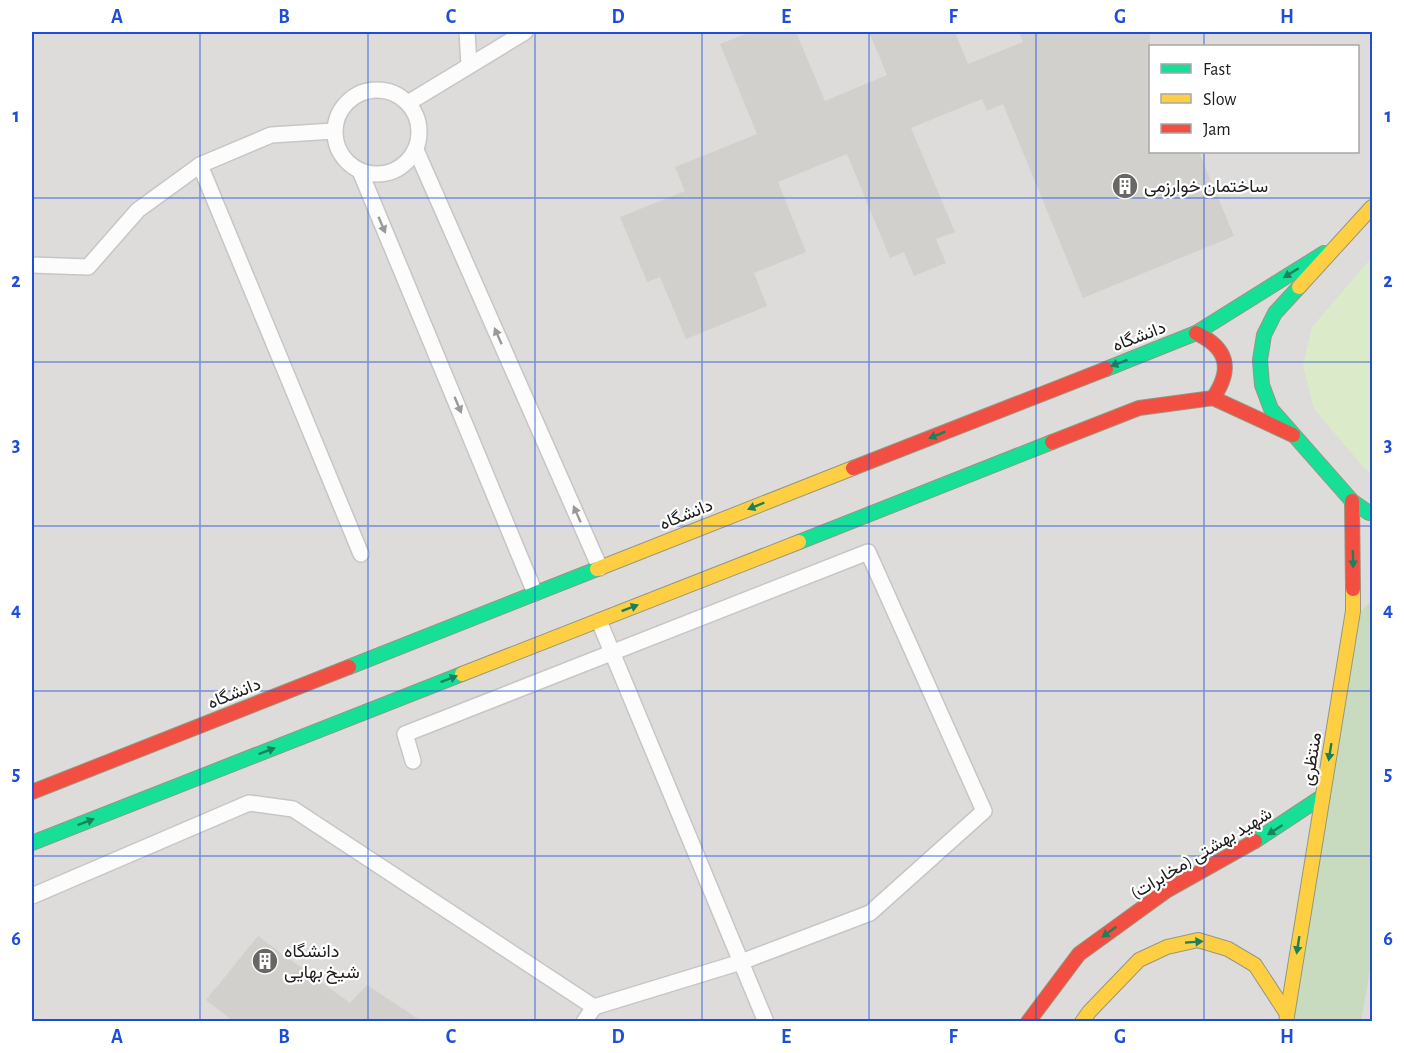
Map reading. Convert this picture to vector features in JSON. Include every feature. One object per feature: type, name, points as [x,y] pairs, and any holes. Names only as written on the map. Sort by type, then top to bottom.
[{"type":"main road","points":[[1372,207],[1275,313],[1264,335],[1260,360],[1262,385],[1271,409],[1352,501],[1372,515]]},
{"type":"main road","name":"دانشگاه","points":[[32,792],[1196,333],[1340,242]]},
{"type":"main road","points":[[1196,333],[1207,337],[1223,354],[1226,366],[1225,378],[1213,398]]},
{"type":"main road","points":[[32,843],[1139,408],[1213,398],[1293,435]]},
{"type":"main road","name":"منتظری","points":[[1287,1018],[1353,610],[1352,501]]},
{"type":"main road","points":[[1353,610],[1366,594]]},
{"type":"main road","name":"شهید بهشتی (مخابرات)","points":[[1028,1022],[1078,954],[1166,891],[1271,832],[1323,796]]},
{"type":"main road","points":[[1082,1022],[1139,960],[1167,947],[1198,939],[1228,949],[1255,965],[1287,1018]]},
{"type":"lane","points":[[467,32],[469,65]]},
{"type":"lane","points":[[408,103],[525,32]]},
{"type":"lane","points":[[378,90],[394,94],[408,103],[417,118],[419,134],[416,150],[406,163],[392,172],[376,175],[360,171],[346,161],[337,147],[334,131],[338,115],[348,102],[362,93],[378,90]]},
{"type":"lane","points":[[32,266],[88,267],[138,210],[200,165],[270,135],[334,131]]},
{"type":"lane","points":[[416,150],[600,568]]},
{"type":"lane","points":[[200,165],[361,554]]},
{"type":"lane","points":[[360,171],[535,593]]},
{"type":"lane","points":[[412,761],[405,734],[868,552],[984,811],[870,913],[741,962],[594,1007],[585,1022]]},
{"type":"lane","points":[[599,621],[766,1022]]},
{"type":"lane","points":[[32,896],[102,864],[249,803],[293,809],[594,1007]]},
{"type":"shaded area","points":[[32,32],[1372,32],[1372,1021],[32,1021]]},
{"type":"green space","points":[[1372,257],[1372,474],[1366,470],[1314,409],[1303,365],[1312,327]]},
{"type":"green space","points":[[1372,600],[1372,958],[1361,1021],[1291,1022],[1360,613]]},
{"type":"building","name":"ساختمان خوارزمی","points":[[751,32],[796,32],[825,101],[887,75],[869,32],[955,32],[968,64],[1023,42],[1019,32],[1150,32],[1149,153],[1199,153],[1234,236],[1083,298],[1003,104],[987,111],[982,99],[911,128],[955,232],[936,239],[946,263],[914,276],[904,252],[890,258],[847,154],[778,182],[806,252],[754,273],[767,306],[686,339],[660,277],[647,282],[620,217],[685,191],[675,167],[757,134],[720,44]]},
{"type":"building","name":"دانشگاه شیخ بهایی","points":[[258,936],[350,1003],[367,985],[423,1022],[234,1022],[206,1000]]},
{"type":"traffic: fast","points":[[1106,369],[1196,333],[1324,253]]},
{"type":"traffic: fast","points":[[1299,287],[1275,313],[1264,335],[1260,360],[1262,385],[1271,409],[1352,501],[1369,513]]},
{"type":"traffic: fast","points":[[799,542],[1052,442]]},
{"type":"traffic: fast","points":[[349,667],[597,569]]},
{"type":"traffic: fast","points":[[32,843],[462,674]]},
{"type":"traffic: fast","points":[[1255,841],[1323,796]]},
{"type":"traffic: slow","points":[[1299,287],[1372,207]]},
{"type":"traffic: slow","points":[[597,569],[853,468]]},
{"type":"traffic: slow","points":[[462,674],[799,542]]},
{"type":"traffic: slow","points":[[1286,1022],[1353,611],[1353,589]]},
{"type":"traffic: slow","points":[[1082,1022],[1139,960],[1167,947],[1198,940],[1228,949],[1255,965],[1287,1014]]},
{"type":"traffic: jam","points":[[1196,333],[1215,345],[1224,360],[1223,378],[1213,398]]},
{"type":"traffic: jam","points":[[853,468],[1106,369]]},
{"type":"traffic: jam","points":[[1052,442],[1139,408],[1213,398],[1293,435]]},
{"type":"traffic: jam","points":[[1352,501],[1353,589]]},
{"type":"traffic: jam","points":[[32,792],[349,667]]},
{"type":"traffic: jam","points":[[1028,1022],[1079,954],[1166,891],[1255,841]]},
{"type":"place","name":"ساختمان خوارزمی","points":[[1125,186]]},
{"type":"place","name":"دانشگاه شیخ بهایی","points":[[265,961]]}]
